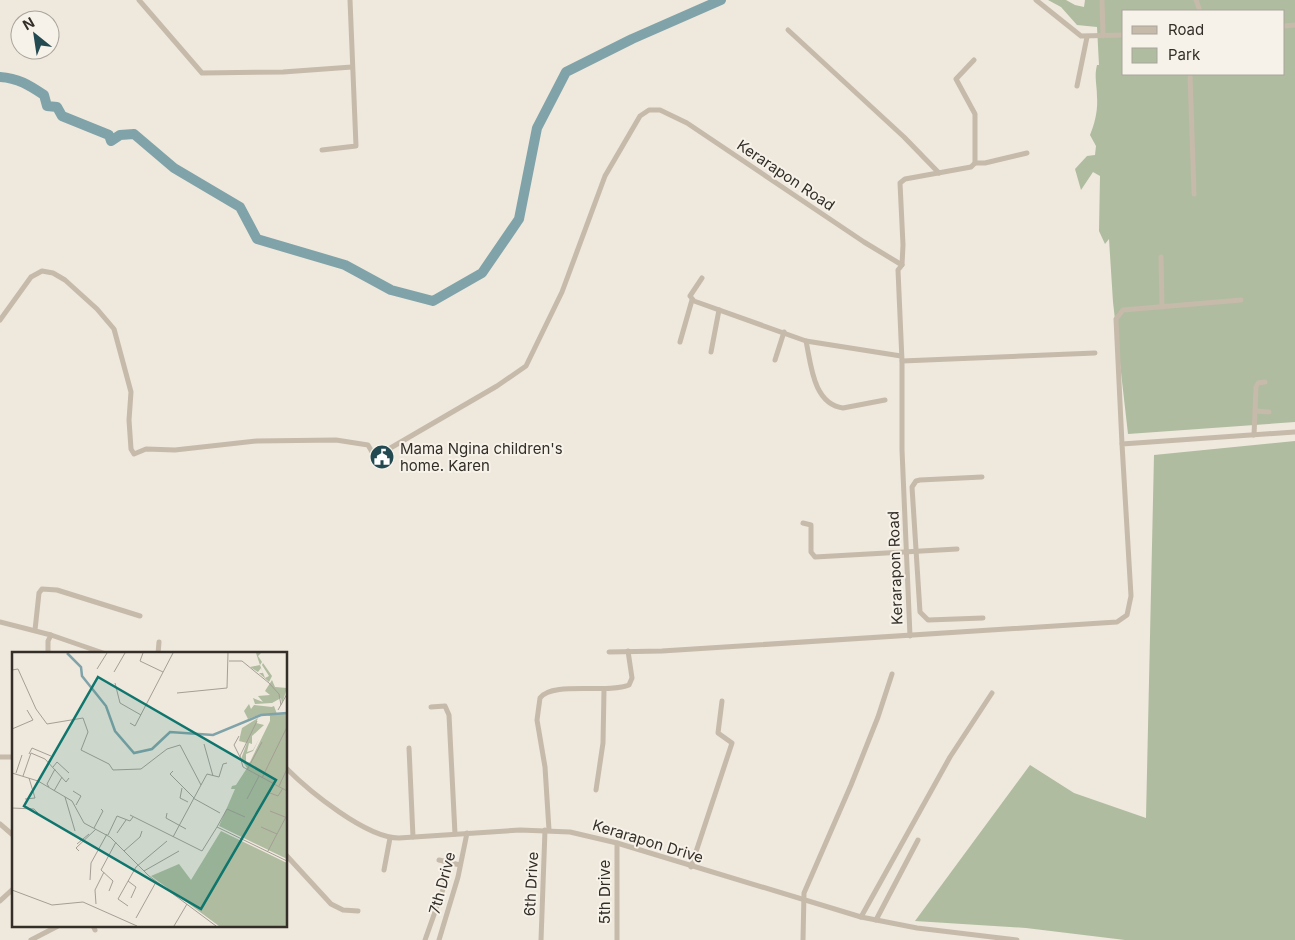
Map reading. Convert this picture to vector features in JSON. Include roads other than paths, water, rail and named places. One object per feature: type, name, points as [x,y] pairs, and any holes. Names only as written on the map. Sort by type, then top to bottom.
[{"type":"street","points":[[139,0],[202,72],[283,72],[352,68]]},
{"type":"street","points":[[322,150],[356,146],[350,0]]},
{"type":"street","points":[[1036,0],[1077,34],[1087,37],[1122,35]]},
{"type":"street","points":[[1102,0],[1103,36]]},
{"type":"street","points":[[788,30],[904,137],[939,173]]},
{"type":"street","points":[[1077,86],[1087,37]]},
{"type":"street","points":[[902,265],[900,183],[905,180],[971,167],[975,163],[974,114],[972,105],[956,79],[974,60]]},
{"type":"street","points":[[1190,75],[1194,194]]},
{"type":"street","name":"Kerarapon Road","points":[[0,320],[31,277],[42,271],[53,273],[65,280],[97,309],[114,329],[131,392],[129,420],[131,449],[134,454],[146,449],[175,450],[257,441],[336,440],[368,446],[375,457],[505,381],[526,366],[565,284],[605,176],[644,113],[655,109],[665,111],[702,133],[856,237],[902,265],[898,270],[902,450],[910,636],[1117,622],[1125,617],[1129,611],[1131,596],[1116,317],[1123,310],[1241,300]]},
{"type":"street","points":[[975,163],[985,164],[1027,153]]},
{"type":"street","points":[[1161,257],[1162,307]]},
{"type":"street","points":[[680,342],[692,300],[690,296],[702,278]]},
{"type":"street","points":[[692,300],[806,340],[901,358],[1094,353]]},
{"type":"street","points":[[711,352],[720,310]]},
{"type":"street","points":[[775,360],[784,332]]},
{"type":"street","points":[[806,340],[817,386],[827,401],[836,407],[843,408],[886,400]]},
{"type":"street","points":[[1254,435],[1256,385],[1265,382]]},
{"type":"street","points":[[1255,411],[1269,412]]},
{"type":"street","points":[[1122,444],[1295,432]]},
{"type":"street","points":[[982,477],[920,480],[914,483],[918,605],[922,616],[933,620],[983,618]]},
{"type":"street","points":[[803,523],[811,525],[811,552],[815,557],[957,549]]},
{"type":"street","points":[[35,630],[39,593],[42,589],[71,594],[140,616]]},
{"type":"street","points":[[0,622],[35,630],[100,652]]},
{"type":"street","points":[[48,652],[48,641],[51,635]]},
{"type":"street","points":[[609,652],[910,636]]},
{"type":"street","points":[[158,652],[159,642]]},
{"type":"street","name":"6th Drive","points":[[541,940],[547,830],[545,767],[537,720],[540,698],[548,691],[604,690],[626,686],[631,683],[628,651]]},
{"type":"street","points":[[803,940],[803,900],[812,871],[828,841],[878,717],[892,674]]},
{"type":"street","points":[[596,790],[603,743],[604,690]]},
{"type":"street","points":[[860,917],[950,757],[992,693]]},
{"type":"street","points":[[691,867],[732,743],[718,733],[722,700]]},
{"type":"street","points":[[431,707],[445,706],[449,715],[455,834]]},
{"type":"street","points":[[409,748],[413,837]]},
{"type":"street","name":"Kerarapon Drive","points":[[288,770],[303,785],[358,823],[375,834],[390,838],[547,830],[570,832],[617,843],[860,917],[964,937],[1017,940]]},
{"type":"street","points":[[0,824],[12,834]]},
{"type":"street","name":"7th Drive","points":[[439,940],[468,833]]},
{"type":"street","points":[[384,870],[390,838]]},
{"type":"street","points":[[876,920],[918,840]]},
{"type":"street","name":"5th Drive","points":[[617,843],[617,940]]},
{"type":"street","points":[[288,857],[331,904],[343,910],[358,911]]},
{"type":"street","points":[[439,860],[460,865]]},
{"type":"street","points":[[425,940],[447,878]]},
{"type":"street","points":[[0,901],[12,890]]},
{"type":"street","points":[[433,917],[445,919]]},
{"type":"street","points":[[31,940],[54,928]]},
{"type":"waterway","points":[[0,77],[18,80],[33,88],[44,95],[47,106],[57,107],[62,116],[109,135],[111,141],[120,135],[134,134],[174,168],[240,207],[257,239],[345,265],[391,290],[433,301],[482,273],[519,219],[537,128],[566,72],[632,39],[721,0]]},
{"type":"place","name":"Mama Ngina children's home. Karen","points":[[382,457]]}]
